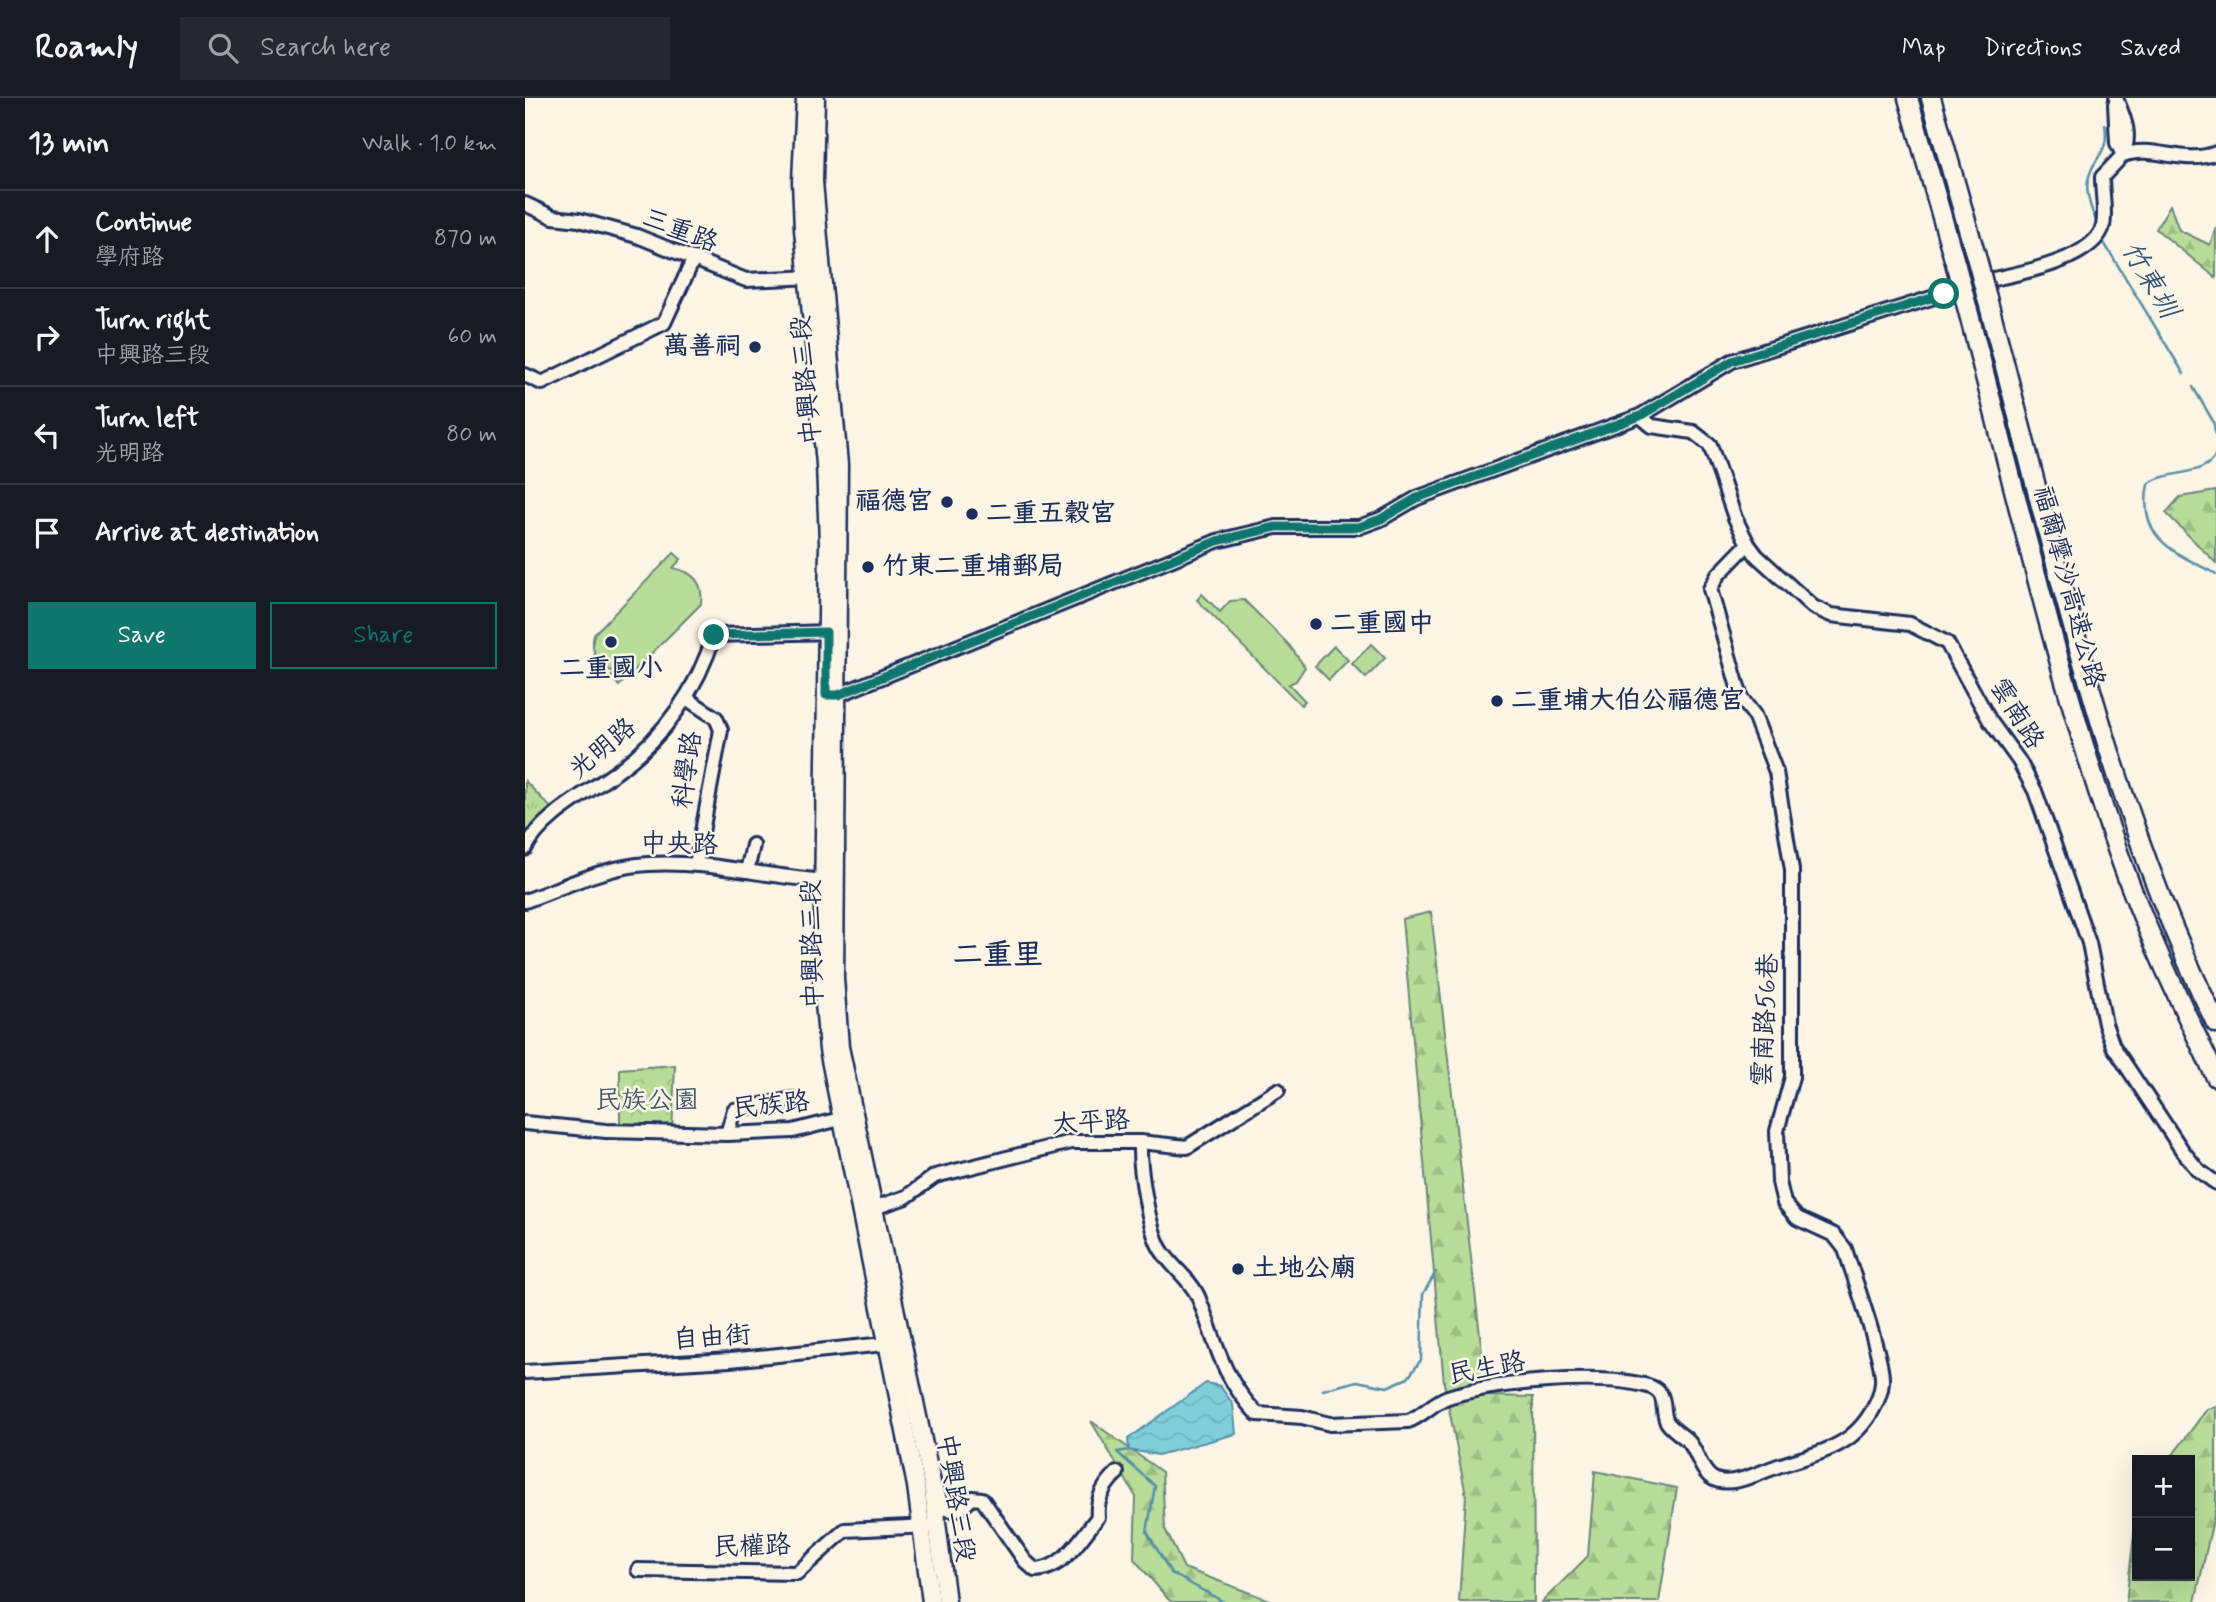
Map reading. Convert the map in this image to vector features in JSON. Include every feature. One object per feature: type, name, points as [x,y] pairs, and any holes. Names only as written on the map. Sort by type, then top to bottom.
[{"type":"highway","name":"福爾摩沙高速公路","points":[[1908,98],[1956,266],[2072,703],[2117,849],[2165,971],[2216,1077]]},
{"type":"highway","name":"福爾摩沙高速公路","points":[[1931,98],[2098,714],[2184,958],[2216,1023]]},
{"type":"main road","points":[[805,98],[801,181],[815,277]]},
{"type":"main road","points":[[815,277],[816,98]]},
{"type":"main road","name":"中興路三段","points":[[815,277],[833,632],[830,881],[823,979],[828,1050],[847,1117],[947,1602]]},
{"type":"main road","name":"中興路三段","points":[[930,1526],[931,1602]]},
{"type":"street","points":[[1993,279],[2028,272],[2079,253],[2096,238],[2102,229],[2104,216],[2102,177],[2123,155],[2129,142],[2126,124],[2116,98]]},
{"type":"street","points":[[2123,155],[2148,153],[2189,159],[2216,153]]},
{"type":"street","name":"三重路","points":[[525,204],[553,217],[579,220],[638,236],[745,281],[815,277]]},
{"type":"street","points":[[525,375],[542,383],[664,323],[694,258]]},
{"type":"street","points":[[832,695],[1217,541],[1276,527],[1359,527],[1372,523],[1417,498],[1640,416],[1732,361],[1944,294]]},
{"type":"street","name":"雲南路","points":[[1640,416],[1652,426],[1693,432],[1710,444],[1735,518],[1748,544],[1757,556],[1814,607],[1831,615],[1910,624],[1947,643],[1990,721],[2019,761],[2035,791],[2089,943],[2105,1024],[2113,1046],[2182,1150],[2198,1170],[2216,1182]]},
{"type":"street","name":"雲南路56巷","points":[[1648,1386],[1657,1390],[1663,1398],[1666,1421],[1689,1442],[1704,1470],[1713,1479],[1738,1480],[1813,1454],[1851,1436],[1865,1422],[1883,1381],[1845,1249],[1835,1236],[1797,1218],[1784,1203],[1779,1182],[1777,1131],[1792,1077],[1792,870],[1776,772],[1754,715],[1741,698],[1710,589],[1718,575],[1748,544]]},
{"type":"street","name":"光明路","points":[[525,849],[530,839],[551,819],[646,747],[686,698],[705,664],[714,635],[833,632]]},
{"type":"street","name":"科學路","points":[[686,698],[716,718],[720,730],[696,864]]},
{"type":"street","points":[[747,871],[753,845]]},
{"type":"street","name":"中央路","points":[[525,901],[615,869],[647,863],[696,864],[830,881]]},
{"type":"street","name":"太平路","points":[[867,1210],[906,1197],[935,1176],[950,1171],[1071,1142],[1140,1142],[1187,1147],[1278,1090]]},
{"type":"street","points":[[727,1134],[734,1110],[793,1099]]},
{"type":"street","name":"民族路","points":[[525,1123],[607,1131],[727,1134],[793,1130],[847,1117]]},
{"type":"street","name":"民生路","points":[[1140,1142],[1153,1226],[1160,1248],[1199,1297],[1208,1332],[1223,1365],[1257,1414],[1302,1417],[1330,1424],[1408,1421],[1445,1398],[1501,1385],[1612,1381],[1648,1386]]},
{"type":"street","name":"自由街","points":[[525,1371],[730,1360],[894,1343]]},
{"type":"street","points":[[924,1484],[947,1510],[957,1510],[972,1498],[982,1499],[1025,1561],[1035,1570],[1047,1570],[1060,1562],[1098,1517],[1097,1508],[1104,1484],[1117,1473]]},
{"type":"street","name":"民權路","points":[[638,1570],[797,1573],[845,1530],[930,1526]]},
{"type":"green space","points":[[2170,205],[2179,230],[2210,245],[2216,227],[2216,278],[2156,229]]},
{"type":"green space","points":[[2216,491],[2216,563],[2166,513],[2180,497]]},
{"type":"green space","points":[[674,553],[681,559],[673,568],[696,579],[701,590],[701,604],[619,686],[611,677],[616,672],[604,667],[596,658],[594,634]]},
{"type":"green space","points":[[1202,594],[1220,612],[1230,601],[1244,600],[1289,645],[1305,667],[1296,681],[1289,684],[1305,701],[1301,705],[1197,600]]},
{"type":"green space","points":[[1371,644],[1385,658],[1366,678],[1352,664]]},
{"type":"green space","points":[[1334,646],[1348,660],[1329,680],[1315,666]]},
{"type":"green space","points":[[525,781],[552,809],[525,836]]},
{"type":"green space","points":[[1431,912],[1487,1396],[1533,1397],[1534,1602],[1459,1602],[1466,1495],[1444,1383],[1402,919]]},
{"type":"green space","name":"民族公園","points":[[675,1065],[672,1134],[620,1133],[620,1069]]},
{"type":"green space","points":[[2216,1407],[2216,1506],[2195,1602],[2126,1602],[2132,1551],[2132,1581],[2195,1581],[2195,1455],[2173,1455],[2207,1409]]},
{"type":"green space","points":[[1091,1421],[1162,1472],[1165,1529],[1184,1568],[1274,1602],[1172,1602],[1168,1599],[1134,1559],[1136,1497]]},
{"type":"green space","points":[[1595,1471],[1677,1488],[1659,1602],[1542,1602],[1588,1556]]},
{"type":"water","points":[[1206,1383],[1220,1386],[1233,1404],[1236,1434],[1158,1455],[1129,1450],[1128,1439]]},
{"type":"waterway","name":"竹東圳","points":[[2097,224],[2089,202],[2087,185],[2090,172],[2105,143],[2105,124]]},
{"type":"waterway","name":"竹東圳","points":[[2103,241],[2184,374]]},
{"type":"waterway","name":"竹東圳","points":[[2193,387],[2213,421],[2216,435]]},
{"type":"waterway","name":"竹東圳","points":[[2216,454],[2204,467],[2156,479],[2148,484],[2146,503],[2148,518],[2163,542],[2187,559],[2216,574]]},
{"type":"waterway","points":[[1323,1390],[1357,1381],[1387,1387],[1408,1378],[1421,1360],[1423,1294],[1436,1272]]},
{"type":"waterway","points":[[1129,1450],[1117,1452],[1155,1486],[1147,1532],[1171,1573],[1224,1602]]},
{"type":"tunnel","points":[[1944,294],[1990,280]]},
{"type":"place","name":"萬善祠","points":[[755,347]]},
{"type":"place","name":"福德宮","points":[[947,502]]},
{"type":"place","name":"二重五穀宮","points":[[972,514]]},
{"type":"place","name":"竹東二重埔郵局","points":[[868,567]]},
{"type":"place","name":"二重國中","points":[[1316,624]]},
{"type":"place","name":"二重國小","points":[[611,642]]},
{"type":"place","name":"二重埔大伯公福德宮","points":[[1497,701]]},
{"type":"place","name":"土地公廟","points":[[1238,1269]]},
{"type":"district","name":"二重里","points":[[998,955]]},
{"type":"route","points":[[714,635],[739,632],[826,632],[826,695],[838,695],[1217,541],[1276,527],[1359,527],[1372,523],[1417,498],[1640,416],[1709,372],[1732,361],[1944,294]]}]
